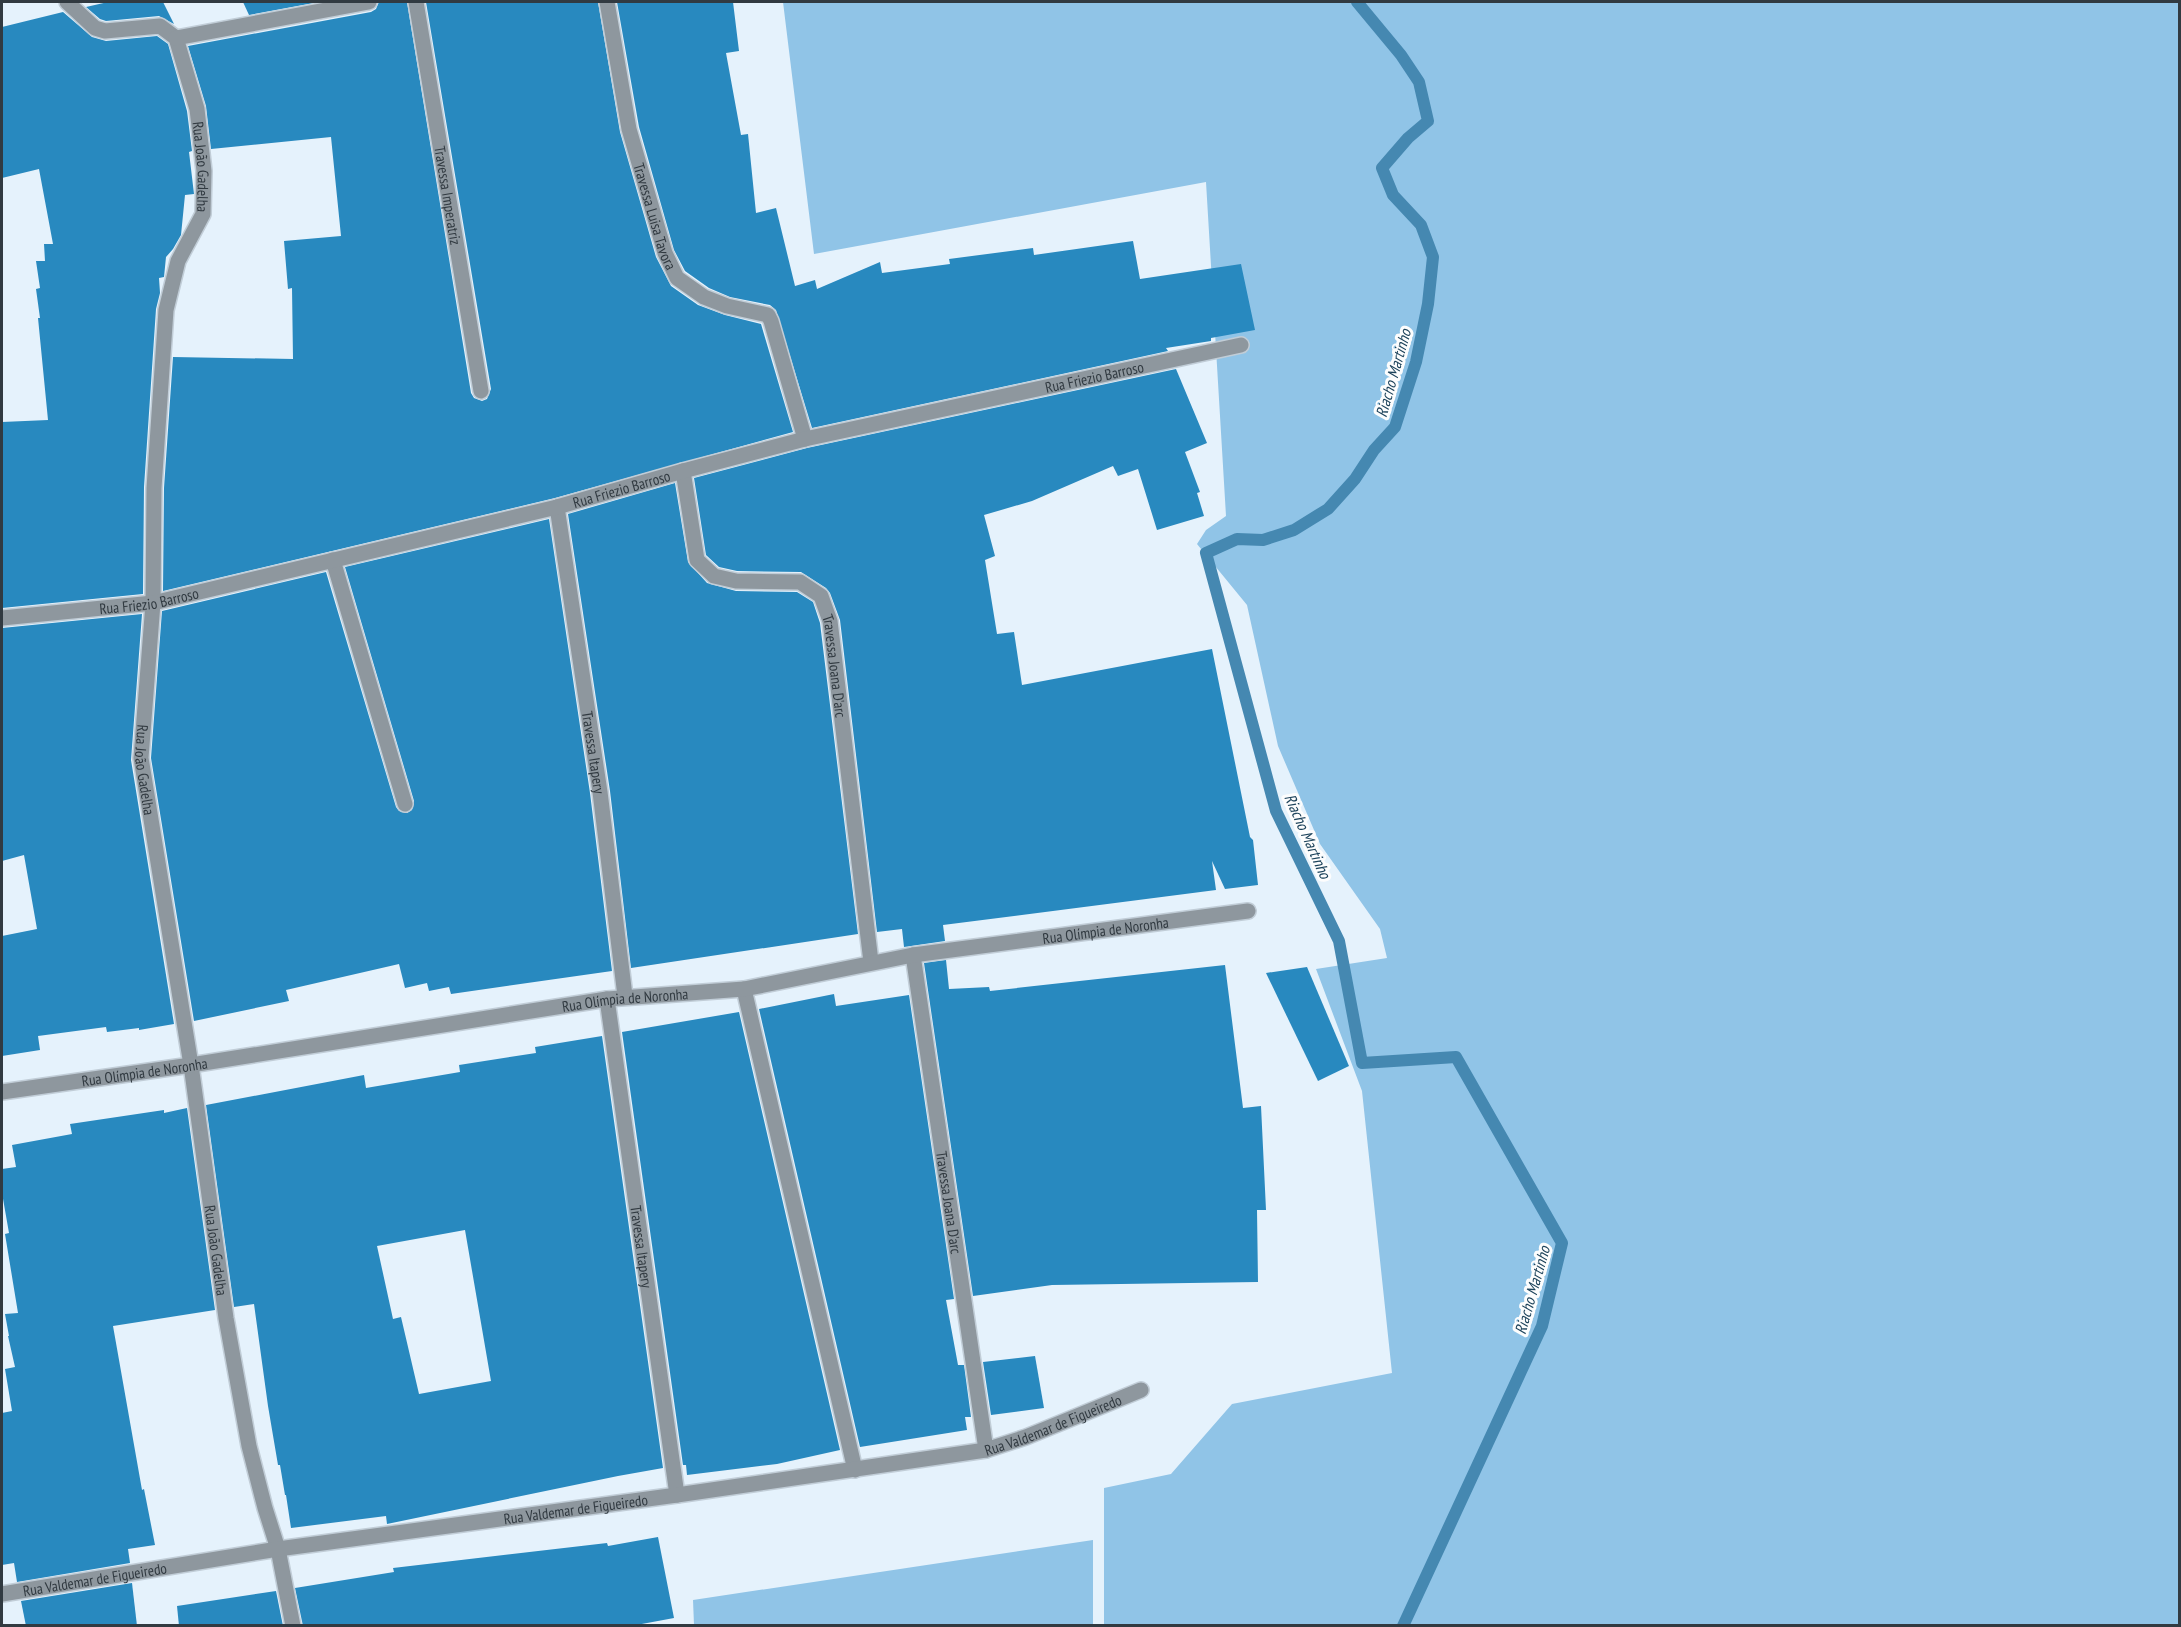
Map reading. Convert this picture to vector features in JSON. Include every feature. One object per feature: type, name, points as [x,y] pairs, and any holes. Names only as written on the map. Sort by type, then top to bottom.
[{"type":"street","points":[[67,2],[95,28],[105,31],[160,26],[176,38],[369,2]]},
{"type":"street","name":"Travessa Imperatriz","points":[[416,2],[481,391]]},
{"type":"street","name":"Travessa Luisa Tavora","points":[[607,2],[629,129],[665,253],[677,278],[704,297],[727,306],[768,315],[805,439]]},
{"type":"street","name":"Rua João Gadelha","points":[[176,38],[197,109],[204,171],[203,214],[178,261],[166,310],[154,488],[153,603],[141,758],[191,1065],[226,1318],[249,1446],[278,1549],[293,1626]]},
{"type":"street","name":"Rua Friezio Barroso","points":[[2,618],[153,603],[557,507],[805,439],[1241,345]]},
{"type":"street","name":"Travessa Joana D'arc","points":[[683,471],[697,560],[714,576],[736,581],[800,582],[822,596],[830,621],[871,962]]},
{"type":"street","name":"Travessa Itapery","points":[[557,507],[600,792],[625,996]]},
{"type":"street","points":[[333,560],[405,804]]},
{"type":"street","name":"Rua Olímpia de Noronha","points":[[2,1092],[191,1065],[625,996],[744,989],[914,955],[1248,911]]},
{"type":"street","name":"Travessa Joana D'arc","points":[[914,955],[986,1450]]},
{"type":"street","points":[[744,989],[855,1470]]},
{"type":"street","name":"Travessa Itapery","points":[[608,999],[676,1495]]},
{"type":"street","name":"Rua Valdemar de Figueiredo","points":[[2,1594],[278,1549],[986,1450],[1026,1437],[1141,1390]]},
{"type":"shaded area","points":[[783,2],[2179,2],[2179,1625],[1104,1625],[1104,1488],[1171,1474],[1232,1404],[1392,1373],[1362,1091],[1316,969],[1387,958],[1380,929],[1320,844],[1278,746],[1247,605],[1197,544],[1206,530],[1226,516],[1206,182],[814,254]]},
{"type":"shaded area","points":[[1093,1540],[1093,1625],[694,1625],[693,1600]]},
{"type":"building","points":[[108,2],[163,2],[174,24],[159,16],[106,21],[100,19],[86,7]]},
{"type":"building","points":[[243,2],[319,2],[249,15]]},
{"type":"building","points":[[379,2],[407,2],[471,393],[474,398],[482,401],[487,399],[491,389],[426,2],[598,2],[620,132],[656,257],[671,286],[698,305],[761,324],[793,432],[555,498],[163,591],[164,488],[173,357],[293,359],[292,288],[288,289],[284,241],[341,236],[331,137],[211,149],[206,106],[188,46],[371,12],[376,9]]},
{"type":"building","points":[[617,2],[733,2],[739,51],[726,53],[741,135],[748,134],[756,213],[776,208],[795,286],[815,280],[817,289],[880,262],[882,273],[950,264],[949,259],[1033,248],[1034,255],[1133,241],[1140,279],[1241,264],[1255,330],[812,428],[776,310],[770,305],[730,297],[709,288],[685,271],[674,250],[639,127]]},
{"type":"building","points":[[63,12],[92,37],[106,41],[157,36],[168,44],[187,111],[194,194],[185,195],[181,235],[166,257],[164,277],[159,278],[160,293],[156,309],[144,487],[143,594],[2,608],[2,422],[48,420],[38,318],[40,318],[36,289],[40,288],[36,261],[45,261],[44,244],[53,244],[39,169],[2,178],[2,27]]},
{"type":"building","points":[[1176,369],[1207,443],[1185,452],[1200,492],[1197,493],[1204,516],[1157,530],[1138,469],[1118,476],[1113,466],[1032,501],[984,515],[995,556],[985,560],[997,634],[1014,632],[1022,685],[1212,649],[1250,837],[1253,840],[1258,885],[1225,889],[1212,861],[1216,890],[943,925],[945,941],[904,947],[902,929],[877,932],[840,620],[830,593],[801,572],[737,571],[719,567],[706,555],[694,478],[807,448]]},
{"type":"building","points":[[675,483],[688,562],[707,583],[736,591],[797,592],[813,602],[820,623],[858,934],[631,968],[610,791],[568,514]]},
{"type":"building","points":[[549,519],[590,793],[612,971],[451,994],[449,987],[429,991],[427,983],[405,988],[399,964],[286,990],[289,1001],[194,1021],[151,758],[162,611],[326,572],[396,807],[399,811],[407,813],[412,810],[414,801],[345,567]]},
{"type":"building","points":[[142,614],[131,760],[174,1024],[139,1030],[139,1028],[107,1032],[106,1027],[38,1036],[40,1050],[2,1056],[2,936],[37,929],[24,855],[2,861],[2,628]]},
{"type":"building","points":[[946,960],[949,989],[989,987],[990,991],[1225,965],[1243,1108],[1261,1106],[1266,1210],[1257,1210],[1258,1282],[1052,1285],[973,1296],[924,963]]},
{"type":"building","points":[[1307,967],[1349,1066],[1318,1081],[1266,973]]},
{"type":"building","points":[[834,994],[836,1006],[909,995],[954,1299],[946,1300],[958,1365],[964,1365],[971,1417],[965,1417],[967,1430],[860,1447],[759,1009]]},
{"type":"building","points":[[739,1012],[840,1450],[777,1464],[687,1475],[686,1465],[683,1465],[622,1032]]},
{"type":"building","points":[[602,1036],[663,1468],[387,1524],[386,1516],[291,1528],[268,1406],[254,1304],[234,1307],[206,1105],[364,1075],[366,1088],[460,1072],[459,1065],[536,1053],[535,1047]],"holes":[[[465,1230],[491,1381],[419,1394],[401,1317],[393,1319],[377,1246]]]},
{"type":"building","points":[[187,1108],[215,1310],[113,1326],[142,1490],[144,1489],[155,1545],[128,1549],[130,1563],[17,1582],[14,1563],[2,1565],[2,1413],[12,1411],[5,1369],[15,1367],[5,1314],[18,1313],[5,1234],[9,1233],[2,1193],[2,1169],[16,1167],[12,1145],[72,1134],[70,1124],[164,1110],[164,1113]]},
{"type":"building","points":[[1035,1356],[1044,1408],[991,1415],[983,1362]]},
{"type":"building","points":[[658,1537],[674,1618],[631,1626],[303,1626],[295,1588],[394,1572],[393,1568],[607,1543],[608,1546]]},
{"type":"building","points":[[132,1583],[137,1626],[26,1626],[21,1601]]},
{"type":"building","points":[[276,1591],[283,1626],[179,1626],[177,1606]]},
{"type":"waterway","name":"Riacho Martinho","points":[[1357,2],[1401,55],[1419,82],[1428,121],[1408,138],[1382,168],[1393,195],[1421,225],[1433,257],[1428,304],[1416,362],[1395,427],[1374,450],[1355,479],[1328,509],[1294,530],[1263,540],[1237,539],[1206,553],[1276,811],[1339,941],[1362,1063],[1456,1057],[1562,1243],[1542,1326],[1403,1626]]}]
